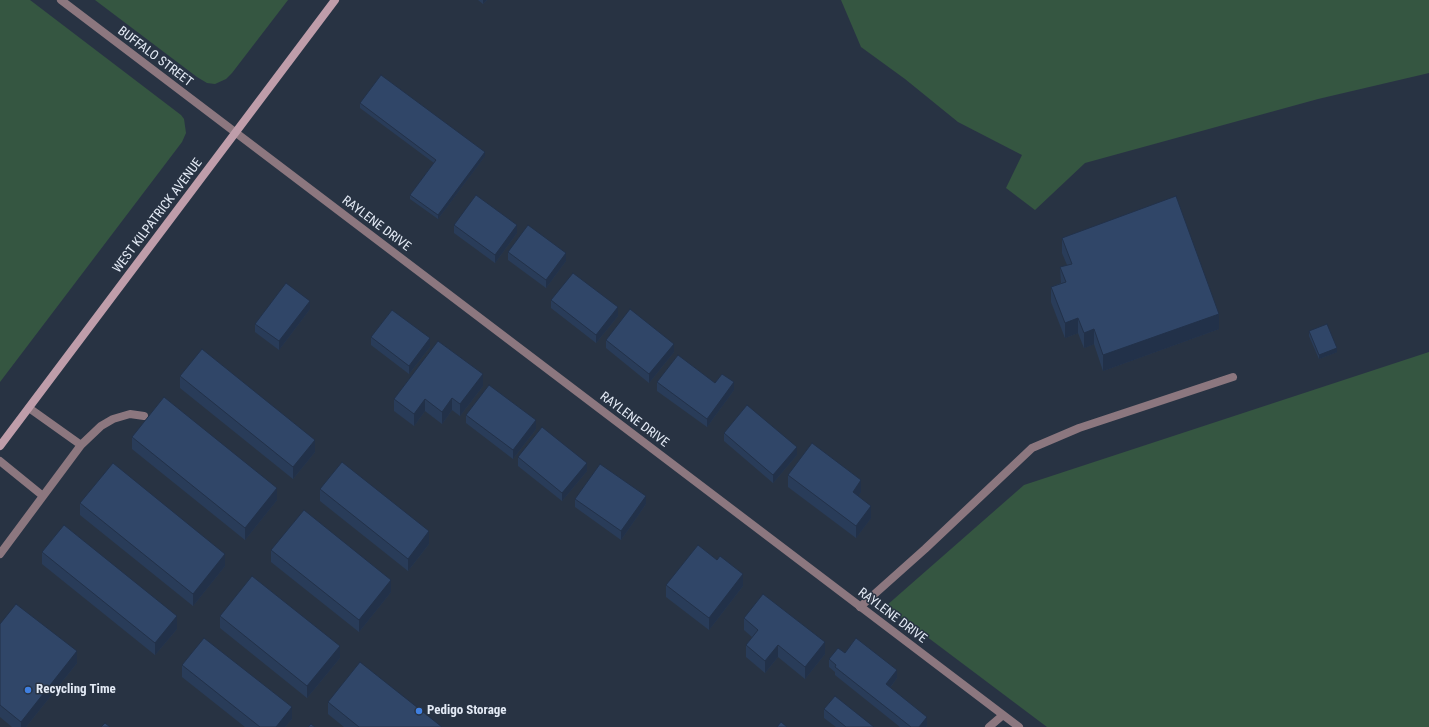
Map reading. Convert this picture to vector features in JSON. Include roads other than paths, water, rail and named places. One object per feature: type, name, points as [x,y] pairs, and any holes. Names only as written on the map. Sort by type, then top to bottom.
[{"type":"main road","name":"WEST KILPATRICK AVENUE","points":[[0,446],[336,0]]},
{"type":"street","name":"BUFFALO STREET","points":[[61,0],[235,133]]},
{"type":"street","name":"RAYLENE DRIVE","points":[[235,133],[1019,727]]},
{"type":"street","points":[[860,607],[925,549],[1032,448],[1079,428],[1233,377]]},
{"type":"street","points":[[29,408],[81,446]]},
{"type":"street","points":[[0,554],[81,446],[102,426],[113,419],[130,414],[144,416]]},
{"type":"street","points":[[0,461],[43,496]]},
{"type":"street","points":[[989,727],[1003,715]]},
{"type":"place","name":"Recycling Time","points":[[28,690]]},
{"type":"place","name":"Pedigo Storage","points":[[419,711]]}]
